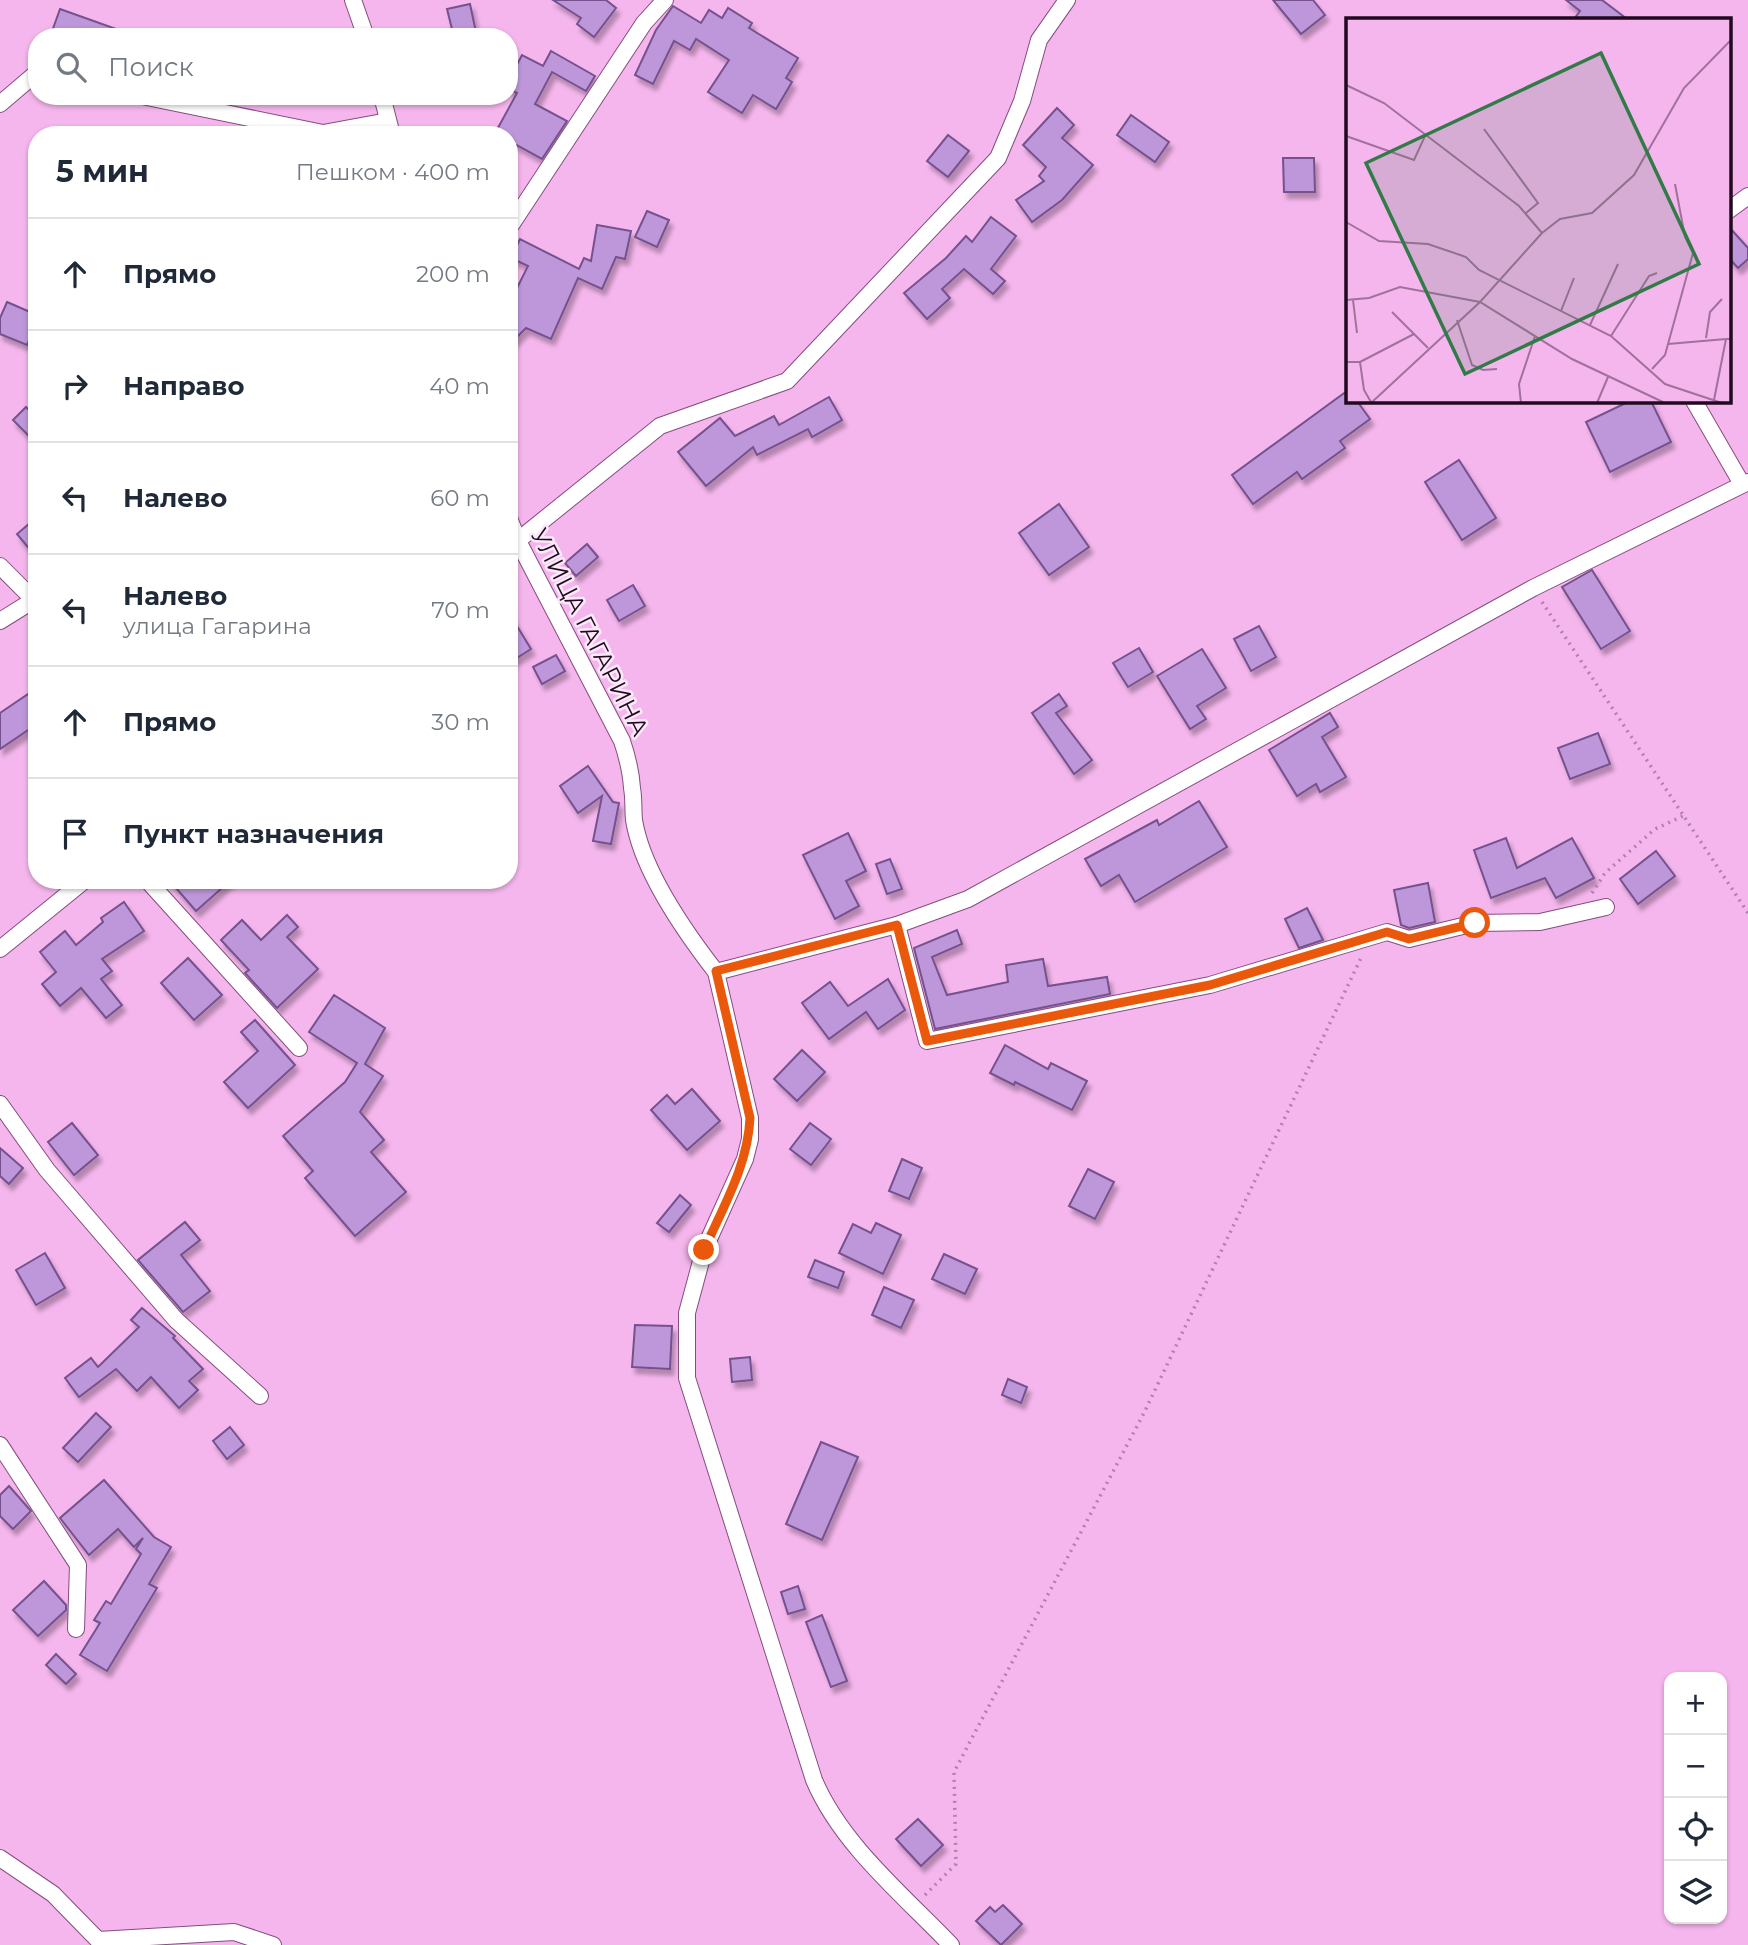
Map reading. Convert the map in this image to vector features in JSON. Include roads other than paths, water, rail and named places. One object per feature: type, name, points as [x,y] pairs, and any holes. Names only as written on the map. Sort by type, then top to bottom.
[{"type":"street","points":[[353,0],[363,28]]},
{"type":"street","points":[[518,214],[644,23],[665,0]]},
{"type":"street","points":[[518,540],[660,426],[787,381],[998,158],[1022,101],[1039,40],[1067,0]]},
{"type":"street","points":[[0,103],[28,80]]},
{"type":"street","points":[[186,105],[289,126]]},
{"type":"street","points":[[384,105],[390,126]]},
{"type":"street","points":[[1730,209],[1748,196]]},
{"type":"street","points":[[716,971],[897,925],[968,899],[1533,588],[1745,483],[1695,402]]},
{"type":"street","name":"УЛИЦА ГАГАРИНА","points":[[518,553],[622,741],[629,765],[635,821],[642,850],[653,877],[700,952],[716,971],[750,1118],[750,1139],[745,1159],[704,1250],[694,1282],[687,1313],[687,1378],[824,1803],[853,1843],[951,1945]]},
{"type":"street","points":[[0,566],[28,592]]},
{"type":"street","points":[[0,621],[28,604]]},
{"type":"street","points":[[0,949],[74,889]]},
{"type":"street","points":[[155,889],[299,1048]]},
{"type":"street","points":[[897,925],[927,1041],[1210,985],[1387,932],[1409,939],[1475,923],[1540,922],[1606,907]]},
{"type":"street","points":[[0,1104],[47,1170],[176,1320],[260,1396]]},
{"type":"street","points":[[0,1445],[78,1565],[76,1629]]},
{"type":"street","points":[[0,1858],[53,1894],[98,1940],[234,1932],[273,1945]]}]
